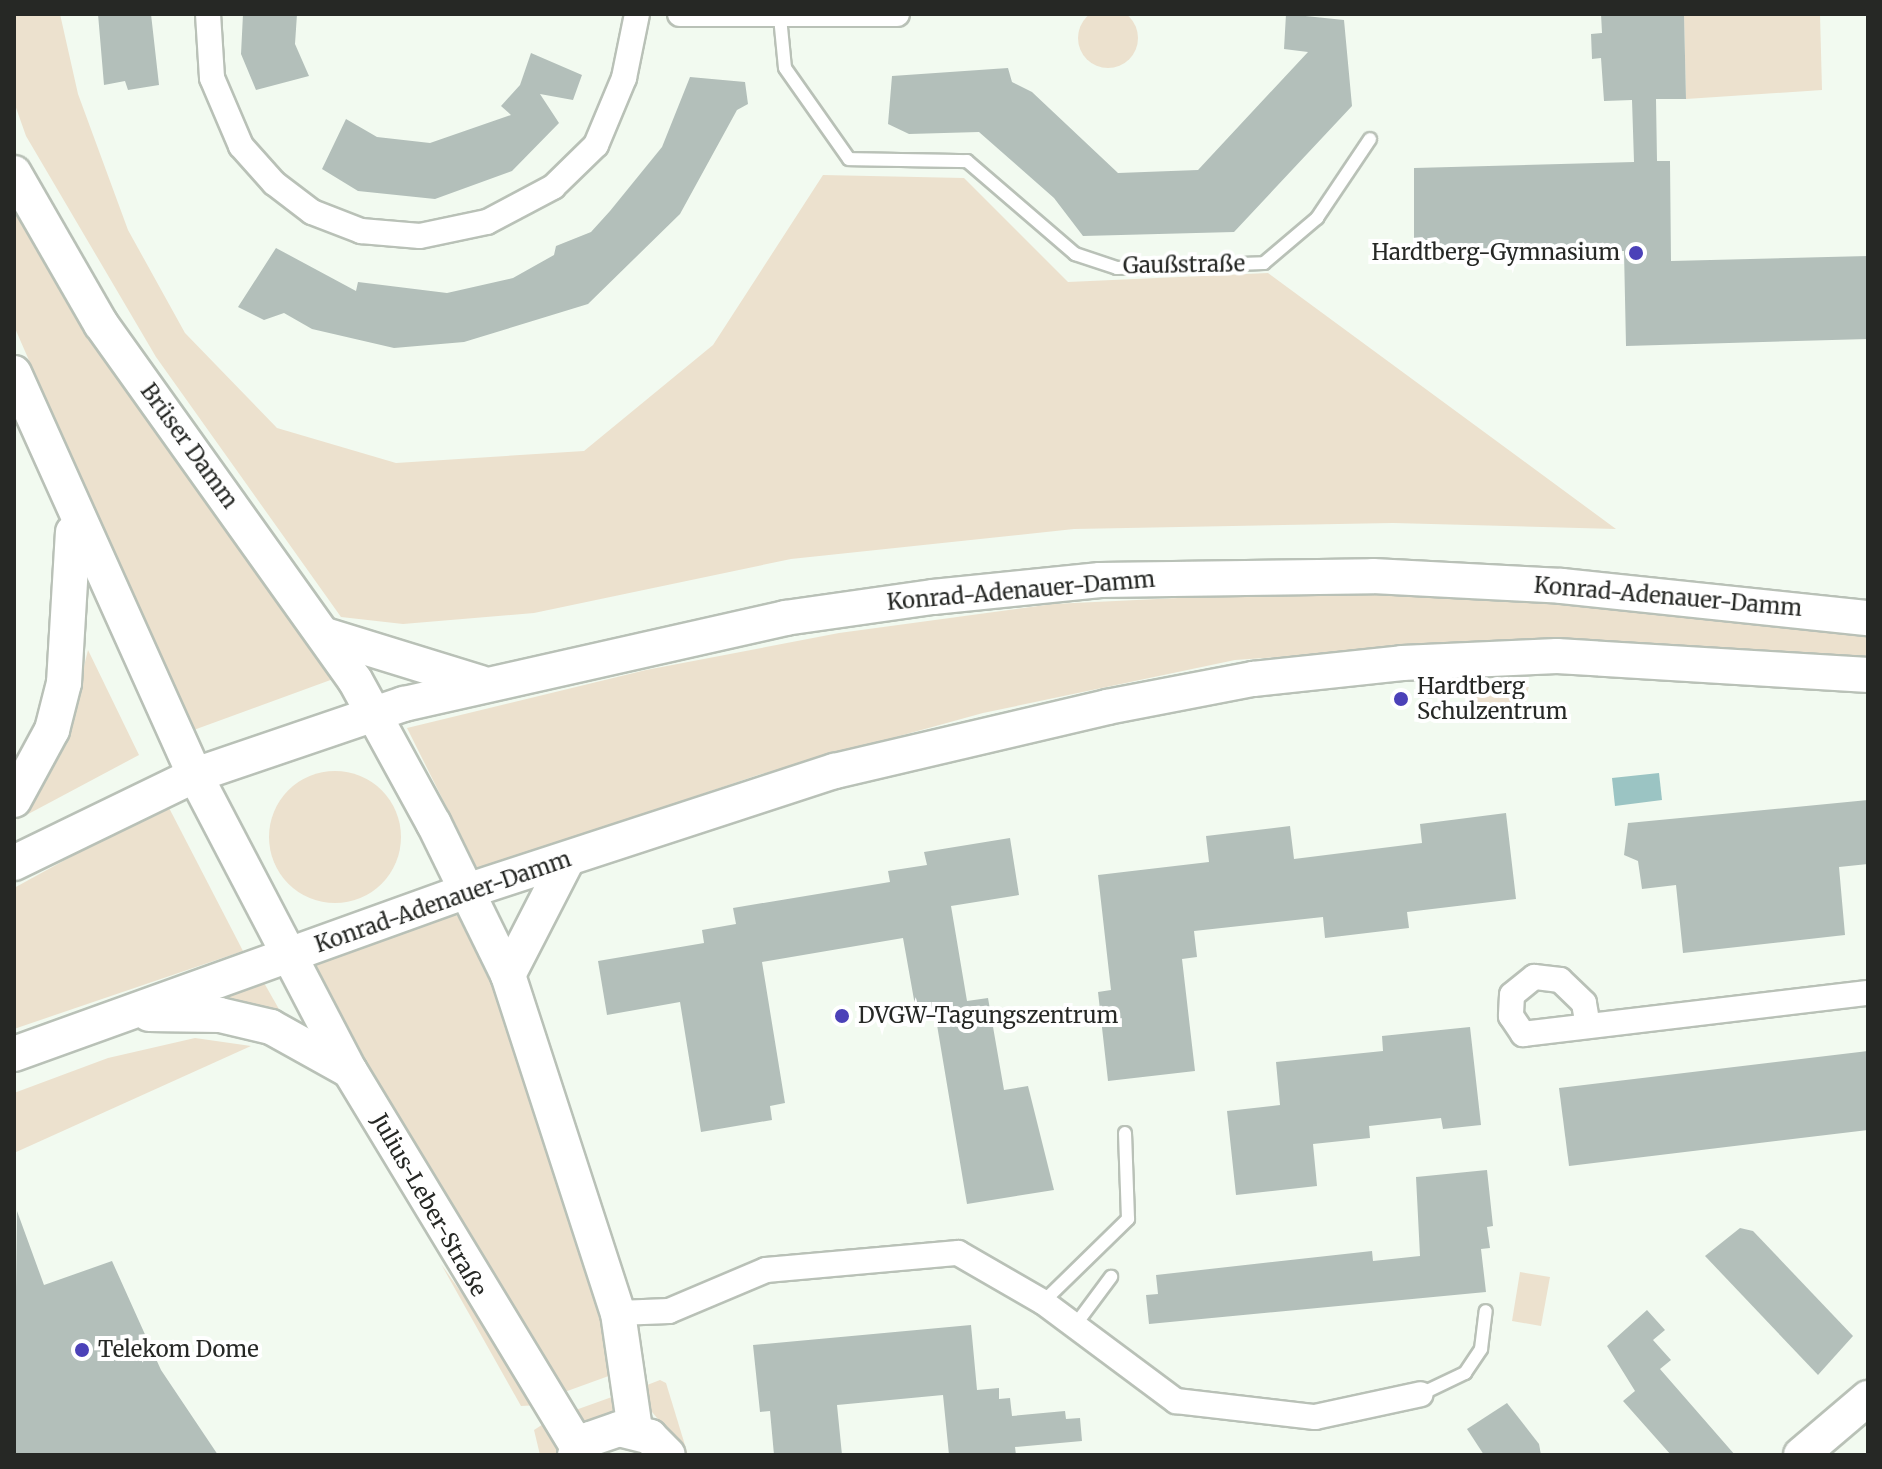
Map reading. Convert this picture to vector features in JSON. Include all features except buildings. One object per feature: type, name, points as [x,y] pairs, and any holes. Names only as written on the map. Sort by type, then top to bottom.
[{"type":"main road","name":"Brüser Damm","points":[[14,173],[101,324],[325,635],[373,714],[467,891]]},
{"type":"main road","points":[[14,373],[72,516],[195,775]]},
{"type":"main road","points":[[14,800],[52,730],[64,683],[72,516]]},
{"type":"main road","name":"Konrad-Adenauer-Damm","points":[[14,863],[195,775],[373,714],[485,684],[785,618],[1100,580],[1373,576],[1562,586],[1868,618]]},
{"type":"main road","points":[[325,635],[485,684]]},
{"type":"main road","name":"Konrad-Adenauer-Damm","points":[[14,1054],[467,891],[835,771],[1253,679],[1557,656],[1868,675]]},
{"type":"main road","name":"Konrad-Adenauer-Damm","points":[[195,775],[290,953]]},
{"type":"main road","points":[[508,975],[567,860]]},
{"type":"main road","points":[[467,891],[508,975],[618,1313],[635,1430],[668,1455]]},
{"type":"main road","name":"Julius-Leber-Straße","points":[[290,953],[350,1071],[577,1452],[604,1432],[635,1430]]},
{"type":"main road","points":[[128,1014],[220,1015],[271,1027],[350,1071]]},
{"type":"main road","points":[[1801,1455],[1868,1398]]},
{"type":"street","points":[[208,14],[212,78],[241,146],[274,183],[312,212],[361,231],[420,236],[487,222],[553,187],[596,145],[624,78],[637,14]]},
{"type":"street","points":[[680,14],[780,17],[897,14]]},
{"type":"street","points":[[1588,1026],[1868,993]]},
{"type":"street","points":[[618,1313],[669,1311],[766,1270],[958,1253],[1076,1324],[1158,1391],[1217,1410],[1315,1417],[1421,1394]]},
{"type":"lane","name":"Gaußstraße","points":[[780,17],[785,68],[849,159],[967,161],[1075,254],[1117,268],[1264,263],[1317,218],[1370,139]]},
{"type":"lane","points":[[1043,1302],[1128,1219],[1125,1133]]},
{"type":"lane","points":[[1076,1324],[1111,1277]]},
{"type":"lane","points":[[1421,1394],[1465,1373],[1481,1349],[1486,1311]]},
{"type":"shaded area","points":[[1108,8],[1130,16],[1138,38],[1130,60],[1108,68],[1086,60],[1078,38],[1086,16]]},
{"type":"shaded area","points":[[14,14],[60,14],[78,94],[128,230],[185,333],[277,428],[396,463],[584,451],[713,345],[823,175],[964,178],[1068,282],[1268,273],[1616,529],[1393,523],[1074,529],[791,559],[534,613],[403,624],[341,617],[156,357],[26,136],[14,102]]},
{"type":"shaded area","points":[[1684,14],[1820,14],[1822,90],[1686,99]]},
{"type":"shaded area","points":[[14,210],[79,323],[336,678],[191,731],[14,326]]},
{"type":"shaded area","points":[[1282,593],[1510,598],[1868,631],[1868,656],[1546,640],[1235,660],[983,713],[758,775],[478,870],[407,728],[646,670],[839,633],[1053,604]]},
{"type":"shaded area","points":[[88,650],[139,755],[17,820],[69,727]]},
{"type":"shaded area","points":[[1529,686],[1524,708],[1481,710],[1463,694]]},
{"type":"shaded area","points":[[335,771],[360,776],[382,790],[396,812],[401,837],[396,862],[382,884],[360,898],[335,903],[310,898],[288,884],[274,862],[269,837],[274,812],[288,790],[310,776]]},
{"type":"shaded area","points":[[167,804],[243,951],[14,1029],[14,888]]},
{"type":"shaded area","points":[[453,915],[464,916],[523,1063],[617,1373],[559,1394],[310,966]]},
{"type":"shaded area","points":[[263,981],[284,1018],[222,999],[222,996]]},
{"type":"shaded area","points":[[195,1038],[251,1046],[14,1153],[14,1093],[108,1058]]},
{"type":"shaded area","points":[[441,1264],[485,1326],[539,1405],[521,1406]]},
{"type":"shaded area","points":[[1520,1272],[1550,1277],[1541,1326],[1512,1321]]},
{"type":"shaded area","points":[[660,1380],[666,1383],[688,1455],[647,1406],[642,1387]]},
{"type":"shaded area","points":[[623,1393],[621,1413],[585,1426],[570,1412]]},
{"type":"shaded area","points":[[551,1419],[561,1455],[540,1455],[534,1430]]},
{"type":"water","points":[[1659,773],[1662,800],[1615,806],[1612,778]]},
{"type":"place","name":"Hardtberg-Gymnasium","points":[[1636,253]]},
{"type":"place","name":"Hardtberg Schulzentrum","points":[[1401,699]]},
{"type":"place","name":"DVGW-Tagungszentrum","points":[[842,1016]]},
{"type":"place","name":"Telekom Dome","points":[[82,1350]]}]
